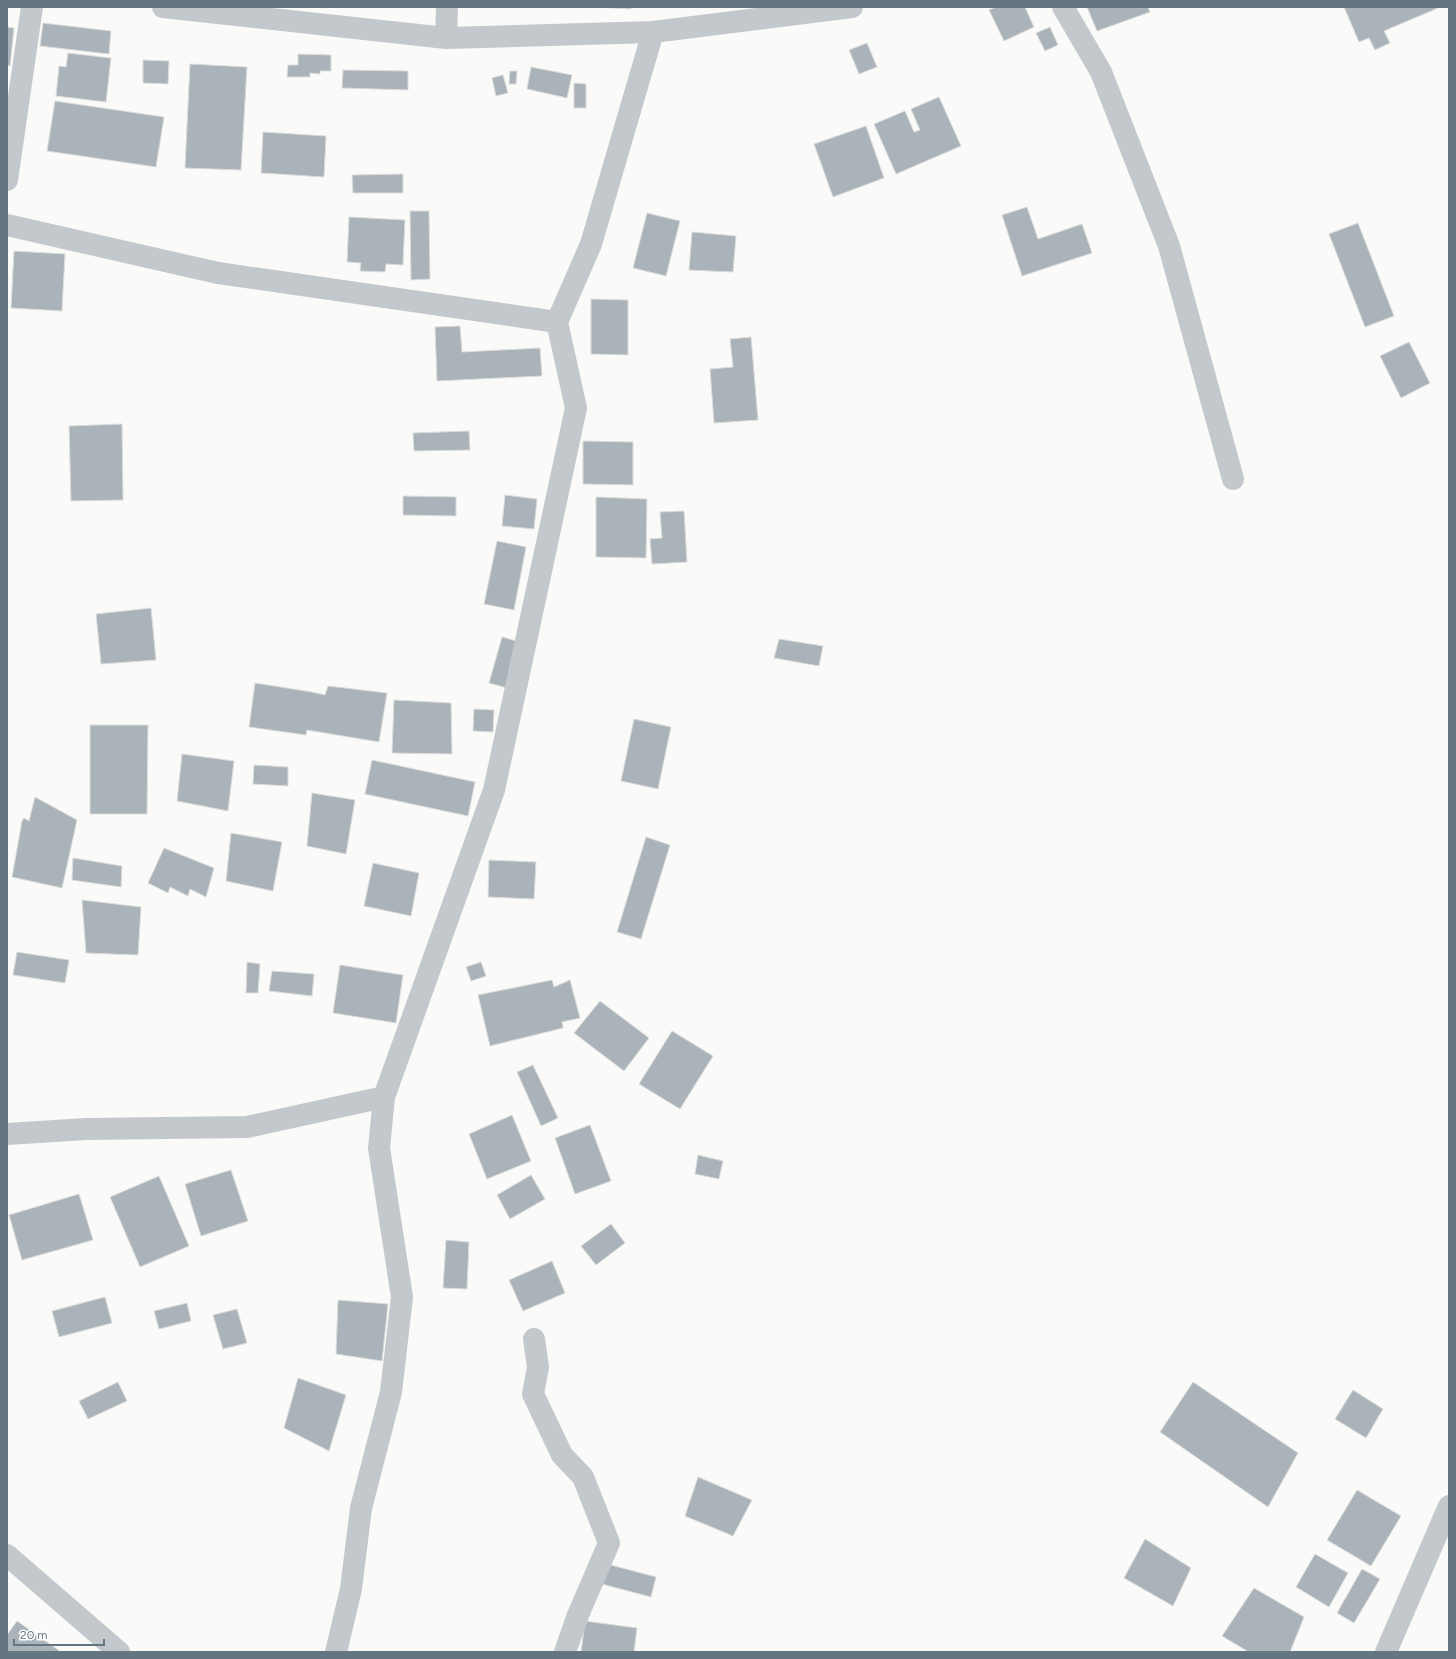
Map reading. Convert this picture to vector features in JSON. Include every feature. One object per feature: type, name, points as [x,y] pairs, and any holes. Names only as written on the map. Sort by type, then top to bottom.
[{"type":"street","points":[[7,180],[32,7]]},
{"type":"street","points":[[163,7],[446,38],[652,32],[852,7]]},
{"type":"street","points":[[446,38],[448,7]]},
{"type":"street","points":[[1063,7],[1101,72],[1168,246],[1233,479]]},
{"type":"street","points":[[336,1652],[351,1589],[361,1508],[391,1392],[402,1297],[379,1148],[384,1097],[494,790],[576,408],[557,322],[591,244],[652,32]]},
{"type":"street","points":[[7,225],[218,273],[557,322]]},
{"type":"street","points":[[7,1134],[86,1129],[247,1127],[384,1097]]},
{"type":"street","points":[[534,1339],[538,1367],[533,1394],[562,1455],[583,1477],[609,1543],[578,1615],[565,1652]]},
{"type":"street","points":[[1386,1652],[1449,1506]]},
{"type":"street","points":[[7,1555],[119,1652]]},
{"type":"building","points":[[595,7],[631,7],[631,9]]},
{"type":"building","points":[[996,7],[1025,7],[1034,27],[1004,41],[989,10]]},
{"type":"building","points":[[1087,7],[1148,7],[1150,12],[1097,31]]},
{"type":"building","points":[[1344,7],[1438,8],[1384,31],[1390,43],[1375,50],[1369,38],[1359,42]]},
{"type":"building","points":[[43,23],[111,31],[109,54],[40,46]]},
{"type":"building","points":[[7,27],[14,28],[10,66],[7,65]]},
{"type":"building","points":[[1050,27],[1058,45],[1045,51],[1036,33]]},
{"type":"building","points":[[867,43],[877,67],[859,74],[849,50]]},
{"type":"building","points":[[68,53],[111,58],[106,102],[56,96],[59,66],[66,67]]},
{"type":"building","points":[[298,54],[331,55],[331,71],[320,71],[320,74],[310,73],[310,77],[287,77],[288,65],[298,65]]},
{"type":"building","points":[[143,60],[169,61],[168,84],[143,83]]},
{"type":"building","points":[[190,64],[247,67],[241,170],[185,168]]},
{"type":"building","points":[[531,67],[572,75],[567,98],[527,89]]},
{"type":"building","points":[[343,70],[408,71],[408,90],[342,88]]},
{"type":"building","points":[[510,71],[517,71],[516,84],[509,84]]},
{"type":"building","points":[[503,75],[508,93],[496,96],[492,78]]},
{"type":"building","points":[[574,83],[586,84],[586,108],[574,108]]},
{"type":"building","points":[[939,97],[961,146],[896,174],[874,124],[905,111],[914,132],[920,130],[911,109]]},
{"type":"building","points":[[55,101],[164,117],[156,167],[47,151]]},
{"type":"building","points":[[866,126],[884,178],[833,197],[814,144]]},
{"type":"building","points":[[263,132],[326,136],[324,177],[261,173]]},
{"type":"building","points":[[403,174],[403,193],[353,193],[352,175]]},
{"type":"building","points":[[1027,207],[1038,239],[1082,224],[1092,253],[1022,276],[1002,215]]},
{"type":"building","points":[[410,211],[429,211],[430,279],[411,280]]},
{"type":"building","points":[[647,213],[680,221],[666,276],[633,268]]},
{"type":"building","points":[[349,217],[405,220],[403,265],[386,264],[385,272],[360,271],[361,263],[347,262]]},
{"type":"building","points":[[1358,223],[1394,316],[1365,327],[1329,234]]},
{"type":"building","points":[[692,232],[736,236],[733,272],[689,270]]},
{"type":"building","points":[[14,251],[65,254],[62,311],[11,308]]},
{"type":"building","points":[[591,299],[628,300],[628,355],[591,354]]},
{"type":"building","points":[[460,326],[462,352],[540,348],[542,376],[437,381],[435,327]]},
{"type":"building","points":[[751,337],[758,420],[714,423],[710,369],[733,367],[730,339]]},
{"type":"building","points":[[1409,342],[1430,383],[1401,398],[1380,356]]},
{"type":"building","points":[[122,424],[123,500],[71,501],[69,426]]},
{"type":"building","points":[[469,431],[470,450],[414,451],[413,433]]},
{"type":"building","points":[[583,441],[633,442],[633,485],[583,484]]},
{"type":"building","points":[[505,495],[537,499],[534,529],[502,526]]},
{"type":"building","points":[[403,496],[456,497],[456,516],[403,515]]},
{"type":"building","points":[[596,497],[647,499],[646,558],[596,557]]},
{"type":"building","points":[[684,511],[687,562],[652,564],[650,539],[662,538],[660,512]]},
{"type":"building","points":[[497,541],[526,547],[514,610],[484,604]]},
{"type":"building","points":[[151,608],[156,660],[101,664],[96,614]]},
{"type":"building","points":[[502,637],[520,642],[507,688],[489,683]]},
{"type":"building","points":[[779,639],[823,646],[819,666],[774,658]]},
{"type":"building","points":[[255,683],[325,695],[328,686],[387,693],[379,742],[307,730],[306,735],[249,727]]},
{"type":"building","points":[[394,700],[451,703],[452,754],[392,753]]},
{"type":"building","points":[[474,709],[494,710],[493,732],[473,731]]},
{"type":"building","points":[[634,719],[671,727],[658,789],[621,781]]},
{"type":"building","points":[[90,725],[148,725],[147,814],[90,814]]},
{"type":"building","points":[[182,754],[234,761],[228,811],[177,801]]},
{"type":"building","points":[[372,760],[475,782],[468,816],[365,794]]},
{"type":"building","points":[[254,765],[288,767],[288,786],[253,784]]},
{"type":"building","points":[[312,793],[355,800],[346,854],[307,846]]},
{"type":"building","points":[[35,797],[77,820],[62,888],[12,877],[22,821],[24,818],[29,821]]},
{"type":"building","points":[[231,833],[282,842],[273,891],[226,881]]},
{"type":"building","points":[[646,837],[670,845],[641,939],[617,932]]},
{"type":"building","points":[[164,848],[214,868],[206,897],[190,889],[188,896],[170,887],[168,893],[148,883]]},
{"type":"building","points":[[73,858],[122,866],[121,887],[72,880]]},
{"type":"building","points":[[489,860],[536,862],[534,899],[488,897]]},
{"type":"building","points":[[373,863],[419,873],[411,916],[364,906]]},
{"type":"building","points":[[82,900],[141,907],[138,955],[86,953]]},
{"type":"building","points":[[17,952],[69,960],[65,983],[13,975]]},
{"type":"building","points":[[247,962],[260,964],[258,993],[246,993]]},
{"type":"building","points":[[481,962],[486,976],[471,981],[466,967]]},
{"type":"building","points":[[340,965],[403,975],[396,1023],[333,1013]]},
{"type":"building","points":[[272,971],[314,974],[312,996],[269,991]]},
{"type":"building","points":[[552,980],[554,987],[570,980],[580,1018],[562,1022],[563,1028],[490,1046],[478,995]]},
{"type":"building","points":[[600,1001],[649,1038],[624,1071],[574,1033]]},
{"type":"building","points":[[672,1031],[713,1056],[680,1109],[639,1084]]},
{"type":"building","points":[[533,1065],[558,1118],[541,1126],[517,1072]]},
{"type":"building","points":[[512,1115],[531,1161],[487,1179],[469,1134]]},
{"type":"building","points":[[590,1125],[611,1181],[575,1194],[555,1138]]},
{"type":"building","points":[[698,1155],[723,1161],[719,1179],[695,1174]]},
{"type":"building","points":[[231,1170],[248,1221],[201,1236],[185,1184]]},
{"type":"building","points":[[531,1175],[545,1199],[510,1219],[497,1195]]},
{"type":"building","points":[[159,1176],[189,1246],[140,1267],[110,1197]]},
{"type":"building","points":[[79,1194],[93,1240],[22,1260],[9,1215]]},
{"type":"building","points":[[611,1224],[625,1243],[596,1265],[581,1246]]},
{"type":"building","points":[[446,1240],[469,1242],[467,1289],[443,1288]]},
{"type":"building","points":[[552,1261],[565,1293],[523,1311],[509,1280]]},
{"type":"building","points":[[105,1297],[112,1323],[59,1337],[52,1311]]},
{"type":"building","points":[[338,1300],[388,1304],[382,1361],[336,1354]]},
{"type":"building","points":[[187,1303],[191,1321],[159,1329],[154,1311]]},
{"type":"building","points":[[237,1309],[247,1343],[223,1349],[213,1315]]},
{"type":"building","points":[[298,1378],[346,1395],[329,1451],[284,1428]]},
{"type":"building","points":[[118,1382],[127,1401],[88,1419],[79,1401]]},
{"type":"building","points":[[1193,1382],[1298,1453],[1268,1507],[1160,1432]]},
{"type":"building","points":[[1353,1390],[1383,1409],[1366,1438],[1335,1419]]},
{"type":"building","points":[[698,1477],[752,1500],[733,1536],[685,1516]]},
{"type":"building","points":[[1357,1490],[1401,1516],[1371,1566],[1327,1540]]},
{"type":"building","points":[[1145,1539],[1191,1568],[1173,1606],[1124,1578]]},
{"type":"building","points":[[1315,1554],[1348,1573],[1329,1607],[1296,1587]]},
{"type":"building","points":[[607,1564],[656,1577],[651,1597],[602,1584]]},
{"type":"building","points":[[1362,1569],[1380,1579],[1354,1623],[1337,1613]]},
{"type":"building","points":[[1254,1588],[1304,1617],[1290,1652],[1249,1652],[1222,1636]]},
{"type":"building","points":[[17,1621],[61,1652],[7,1652],[7,1635]]},
{"type":"building","points":[[585,1621],[637,1628],[634,1652],[581,1652]]}]
